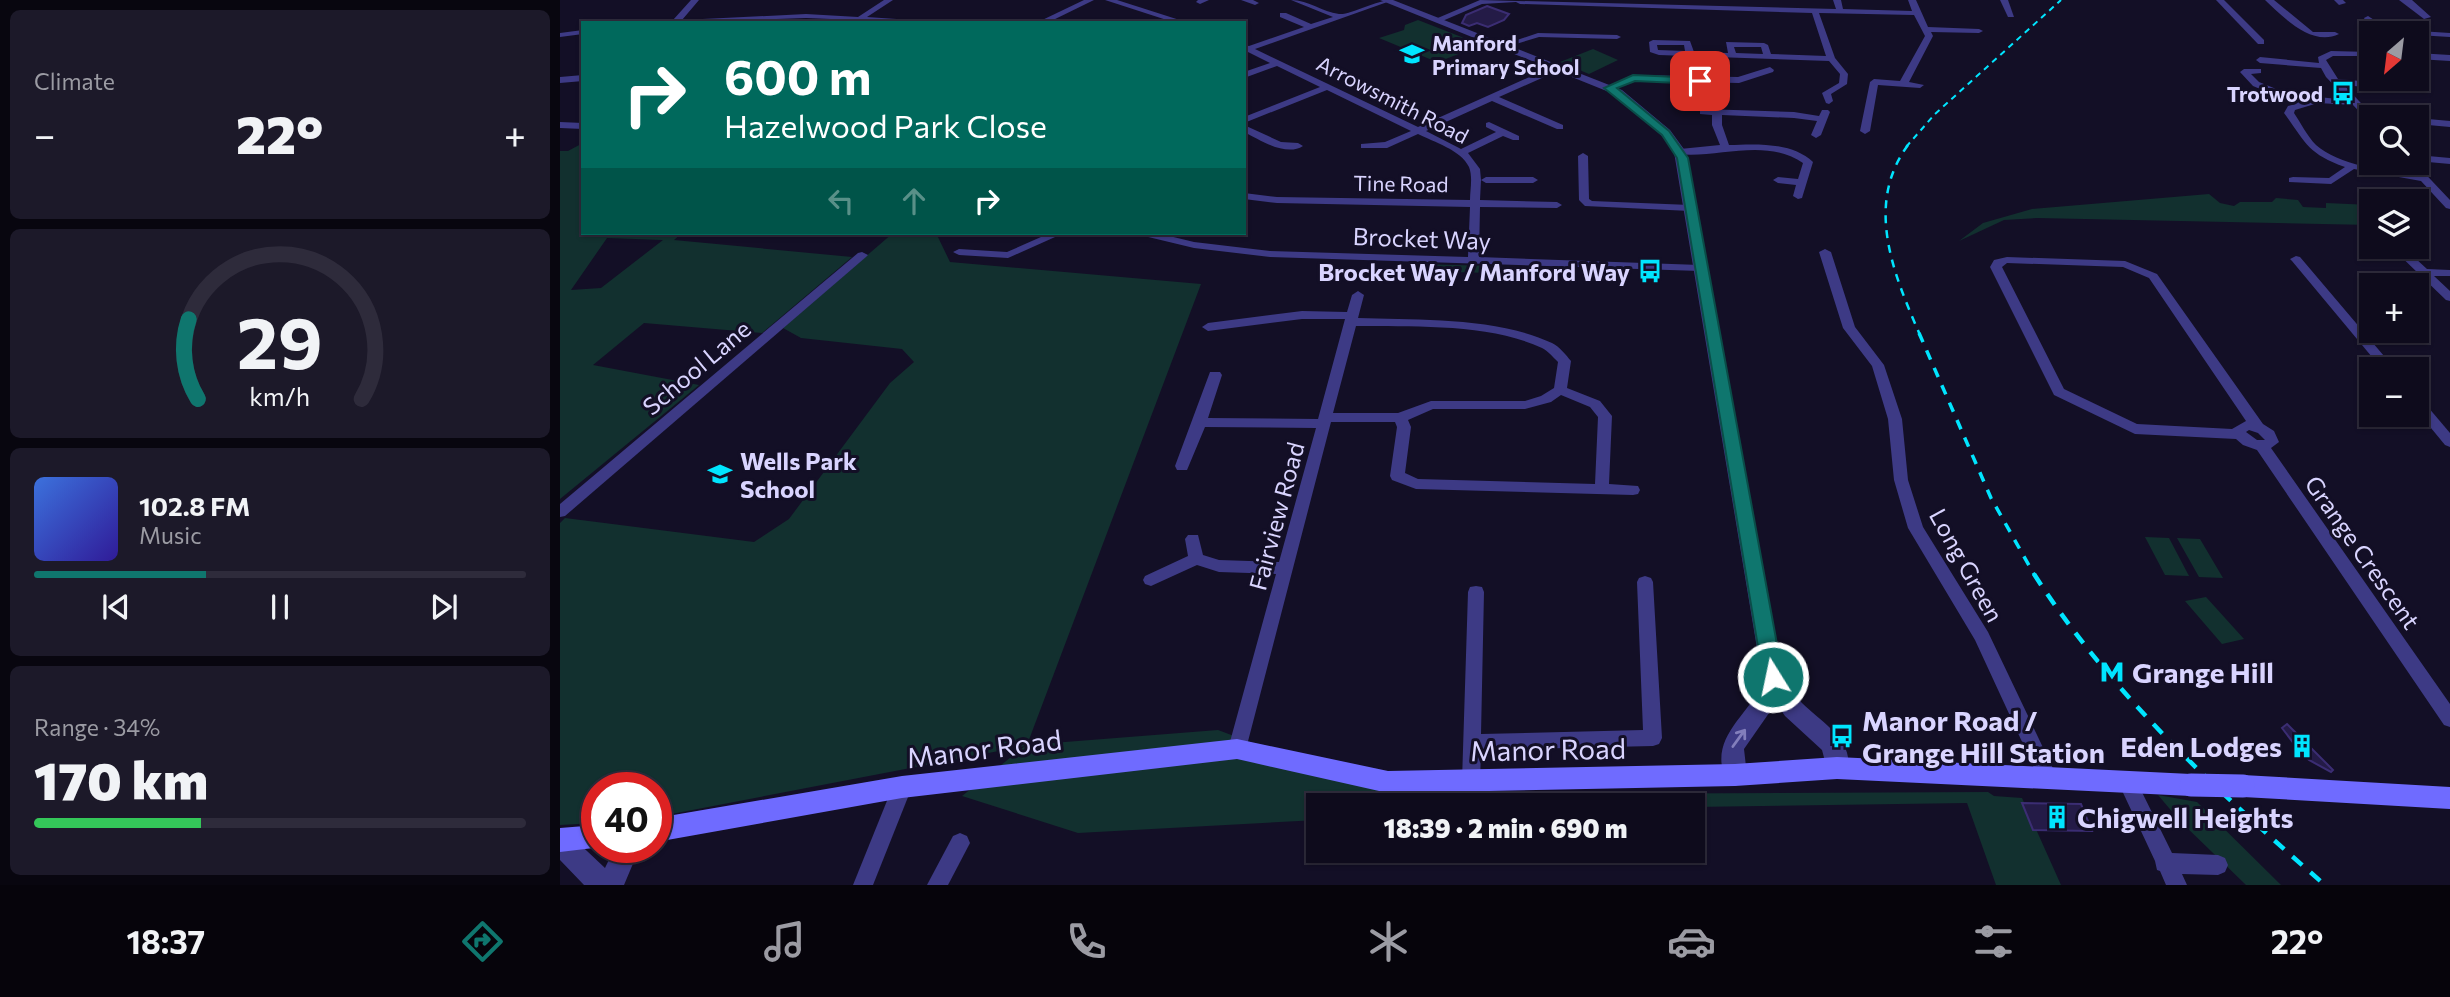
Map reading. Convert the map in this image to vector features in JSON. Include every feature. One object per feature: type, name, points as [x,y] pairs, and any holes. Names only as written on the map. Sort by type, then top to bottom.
[{"type":"main road","name":"Manor Road","points":[[672,827],[902,787],[1237,749],[1388,782],[1735,775],[1838,768],[2450,798]]},
{"type":"main road","points":[[560,842],[581,839]]},
{"type":"street","points":[[673,21],[695,0]]},
{"type":"street","points":[[857,20],[889,0]]},
{"type":"street","points":[[1044,21],[1090,0]]},
{"type":"street","points":[[1109,0],[1180,21]]},
{"type":"street","points":[[1245,0],[1255,3]]},
{"type":"street","points":[[1295,0],[1341,17]]},
{"type":"street","points":[[1246,48],[1387,0],[1618,92],[1666,133],[1680,152],[1774,684],[1793,709],[1833,745],[1838,768]]},
{"type":"street","points":[[1837,0],[1840,12]]},
{"type":"street","points":[[1904,82],[1929,36],[1912,0]]},
{"type":"street","points":[[2004,0],[2011,15]]},
{"type":"street","points":[[2220,0],[2261,42]]},
{"type":"street","points":[[2269,0],[2311,34],[2335,34]]},
{"type":"street","points":[[2403,0],[2427,17]]},
{"type":"street","points":[[1437,20],[1481,2],[1517,1],[1752,4],[1840,12],[1917,13]]},
{"type":"street","points":[[1815,10],[1831,59],[1844,74],[1843,84],[1826,93],[1825,110],[1816,135]]},
{"type":"street","points":[[1283,15],[1311,27]]},
{"type":"street","points":[[690,21],[779,16],[880,21]]},
{"type":"street","points":[[1153,21],[1166,16]]},
{"type":"street","points":[[2368,18],[2372,21]]},
{"type":"street","points":[[1926,29],[1979,31]]},
{"type":"street","points":[[560,35],[581,32]]},
{"type":"street","points":[[2429,33],[2450,34]]},
{"type":"street","points":[[1503,46],[1538,35],[1617,37]]},
{"type":"street","name":"Arrowsmith Road","points":[[1246,48],[1329,86],[1461,153],[1475,169],[1477,204],[1473,261]]},
{"type":"street","points":[[2359,54],[2331,53],[2320,59],[2322,66],[2359,106]]},
{"type":"street","points":[[1690,54],[1831,59]]},
{"type":"street","points":[[2429,57],[2450,58]]},
{"type":"street","points":[[2260,60],[2322,66]]},
{"type":"street","points":[[1246,74],[1277,63]]},
{"type":"street","points":[[1364,146],[1387,145],[1559,67]]},
{"type":"street","points":[[1609,88],[1633,78],[1739,80],[1770,70]]},
{"type":"street","points":[[2258,71],[2244,72],[2256,84],[2303,103]]},
{"type":"street","points":[[560,80],[581,78]]},
{"type":"street","points":[[1866,131],[1874,82],[1920,85]]},
{"type":"street","points":[[2337,82],[2359,84]]},
{"type":"street","points":[[1246,119],[1329,86]]},
{"type":"street","points":[[1493,98],[1552,126]]},
{"type":"street","points":[[2356,103],[2318,100],[2291,108],[2289,113],[2313,148],[2354,165],[2389,174],[2423,178]]},
{"type":"street","points":[[1703,112],[1794,115],[1825,110]]},
{"type":"street","points":[[1717,113],[1717,125],[1725,147]]},
{"type":"street","points":[[2429,122],[2450,124]]},
{"type":"street","points":[[560,125],[581,126]]},
{"type":"street","points":[[1489,125],[1516,138]]},
{"type":"street","points":[[1246,129],[1279,145],[1298,146]]},
{"type":"street","points":[[1461,153],[1503,132]]},
{"type":"street","points":[[1680,152],[1725,147],[1801,155],[1808,162],[1798,196]]},
{"type":"street","points":[[1583,156],[1584,200],[1595,205],[1690,208]]},
{"type":"street","points":[[2429,159],[2450,161]]},
{"type":"street","points":[[2293,180],[2331,181],[2354,165]]},
{"type":"street","points":[[2420,175],[2449,204]]},
{"type":"street","points":[[1486,180],[1533,180]]},
{"type":"street","points":[[1512,180],[1513,204]]},
{"type":"street","points":[[1778,180],[1802,183]]},
{"type":"street","name":"Tine Road","points":[[1246,196],[1277,200],[1557,205]]},
{"type":"street","points":[[959,252],[1008,256],[1055,235]]},
{"type":"street","name":"Brocket Way","points":[[1152,235],[1194,245],[1270,254],[1700,268]]},
{"type":"street","name":"Long Green","points":[[1825,252],[1849,328],[1878,365],[1895,419],[1901,480],[1916,528],[1982,637],[2049,779]]},
{"type":"street","name":"School Lane","points":[[560,512],[862,255]]},
{"type":"street","points":[[2296,259],[2379,357]]},
{"type":"street","points":[[2410,259],[2450,297]]},
{"type":"street","name":"Grange Crescent","points":[[2007,260],[2125,264],[2153,276],[2258,427],[2272,439],[2270,444],[2262,446],[2245,440],[2239,434],[2135,429],[2059,392],[1996,267],[1998,262],[2007,260]]},
{"type":"street","points":[[2424,272],[2450,273]]},
{"type":"street","name":"Fairview Road","points":[[1237,749],[1358,295]]},
{"type":"street","points":[[1200,422],[1400,418],[1431,405],[1525,405],[1546,399],[1560,390],[1565,361],[1549,346],[1502,331],[1439,324],[1302,315],[1208,327]]},
{"type":"street","points":[[1182,466],[1215,375]]},
{"type":"street","points":[[1560,390],[1595,404],[1605,416],[1602,488]]},
{"type":"street","points":[[2429,417],[2450,442]]},
{"type":"street","points":[[1400,418],[1404,427],[1397,476],[1416,484],[1633,490]]},
{"type":"street","name":"Grange Crescent","points":[[2239,434],[2238,430],[2242,426],[2258,427]]},
{"type":"street","name":"Grange Crescent","points":[[2262,446],[2450,719]]},
{"type":"street","points":[[1193,539],[1196,559]]},
{"type":"street","points":[[1151,580],[1196,559],[1219,566],[1286,568]]},
{"type":"street","points":[[1472,742],[1653,737],[1645,582]]},
{"type":"street","points":[[1471,781],[1476,592]]},
{"type":"street","points":[[1735,775],[1732,747],[1763,706],[1774,684]]},
{"type":"street","points":[[2127,782],[2177,885]]},
{"type":"street","points":[[863,885],[902,787]]},
{"type":"street","points":[[560,842],[597,878],[597,885]]},
{"type":"street","points":[[937,885],[960,843]]},
{"type":"street","points":[[611,885],[621,863]]},
{"type":"street","points":[[2164,863],[2218,865]]},
{"type":"green space","points":[[1418,20],[1482,45],[1443,60],[1432,60],[1379,38],[1404,30],[1405,25]]},
{"type":"green space","points":[[1593,49],[1618,60],[1589,74],[1560,62]]},
{"type":"green space","points":[[581,144],[581,235],[680,235],[674,240],[852,257],[762,333],[644,323],[593,365],[699,385],[560,499],[560,151],[568,151]],"holes":[[[607,238],[663,240],[601,288],[571,290]]]},
{"type":"green space","points":[[2209,194],[2220,203],[2234,206],[2240,202],[2272,202],[2276,198],[2298,200],[2303,207],[2326,208],[2326,203],[2359,204],[2359,225],[2037,218],[2004,220],[1959,241],[1983,223],[2032,209]]},
{"type":"green space","points":[[891,235],[937,235],[950,262],[1201,284],[1027,745],[1218,730],[1351,780],[1466,788],[1467,793],[1306,793],[1306,821],[1078,833],[962,796],[1025,746],[672,814],[672,772],[581,772],[581,824],[560,825],[560,523],[565,518],[754,542],[789,519],[890,383],[914,362],[902,349],[801,338],[783,328]]},
{"type":"green space","points":[[1417,264],[1492,266],[1491,273],[1415,271]]},
{"type":"green space","points":[[2145,537],[2169,538],[2189,576],[2165,575]]},
{"type":"green space","points":[[2177,538],[2200,539],[2223,578],[2199,577]]},
{"type":"green space","points":[[2206,597],[2244,639],[2222,644],[2185,601]]},
{"type":"green space","points":[[1988,792],[1994,796],[2022,798],[2061,885],[1996,885],[1967,803],[1705,807],[1705,793]]},
{"type":"green space","points":[[2158,795],[2197,802],[2281,885],[2246,885],[2180,821]]},
{"type":"building","points":[[1487,6],[1509,14],[1504,20],[1488,27],[1477,23],[1469,26],[1462,23],[1466,15]]},
{"type":"building","name":"Eden Lodges","points":[[2287,724],[2333,770],[2331,772],[2309,760],[2298,749],[2282,728]]},
{"type":"building","name":"Chigwell Heights","points":[[2022,803],[2081,804],[2092,831],[2033,830]]},
{"type":"railway","points":[[1906,147],[1935,114],[2061,0]]},
{"type":"railway","points":[[1908,145],[1895,168],[1888,192],[1886,216],[1893,264],[1920,335]]},
{"type":"railway","points":[[1919,333],[1991,498],[2035,576]]},
{"type":"railway","points":[[2034,574],[2097,660],[2168,740],[2245,814],[2325,885]]},
{"type":"place","name":"Manford Primary School","points":[[1412,54]]},
{"type":"place","name":"Trotwood","points":[[2343,93]]},
{"type":"place","name":"Brocket Way / Manford Way","points":[[1650,271]]},
{"type":"place","name":"Wells Park School","points":[[720,474]]},
{"type":"place","name":"Grange Hill","points":[[2112,672]]},
{"type":"place","name":"Manor Road / Grange Hill Station","points":[[1842,736]]},
{"type":"place","name":"Eden Lodges","points":[[2302,746]]},
{"type":"place","name":"Chigwell Heights","points":[[2057,817]]},
{"type":"route","points":[[1700,81],[1633,78],[1609,88],[1618,92],[1666,133],[1682,158],[1773,677]]}]
